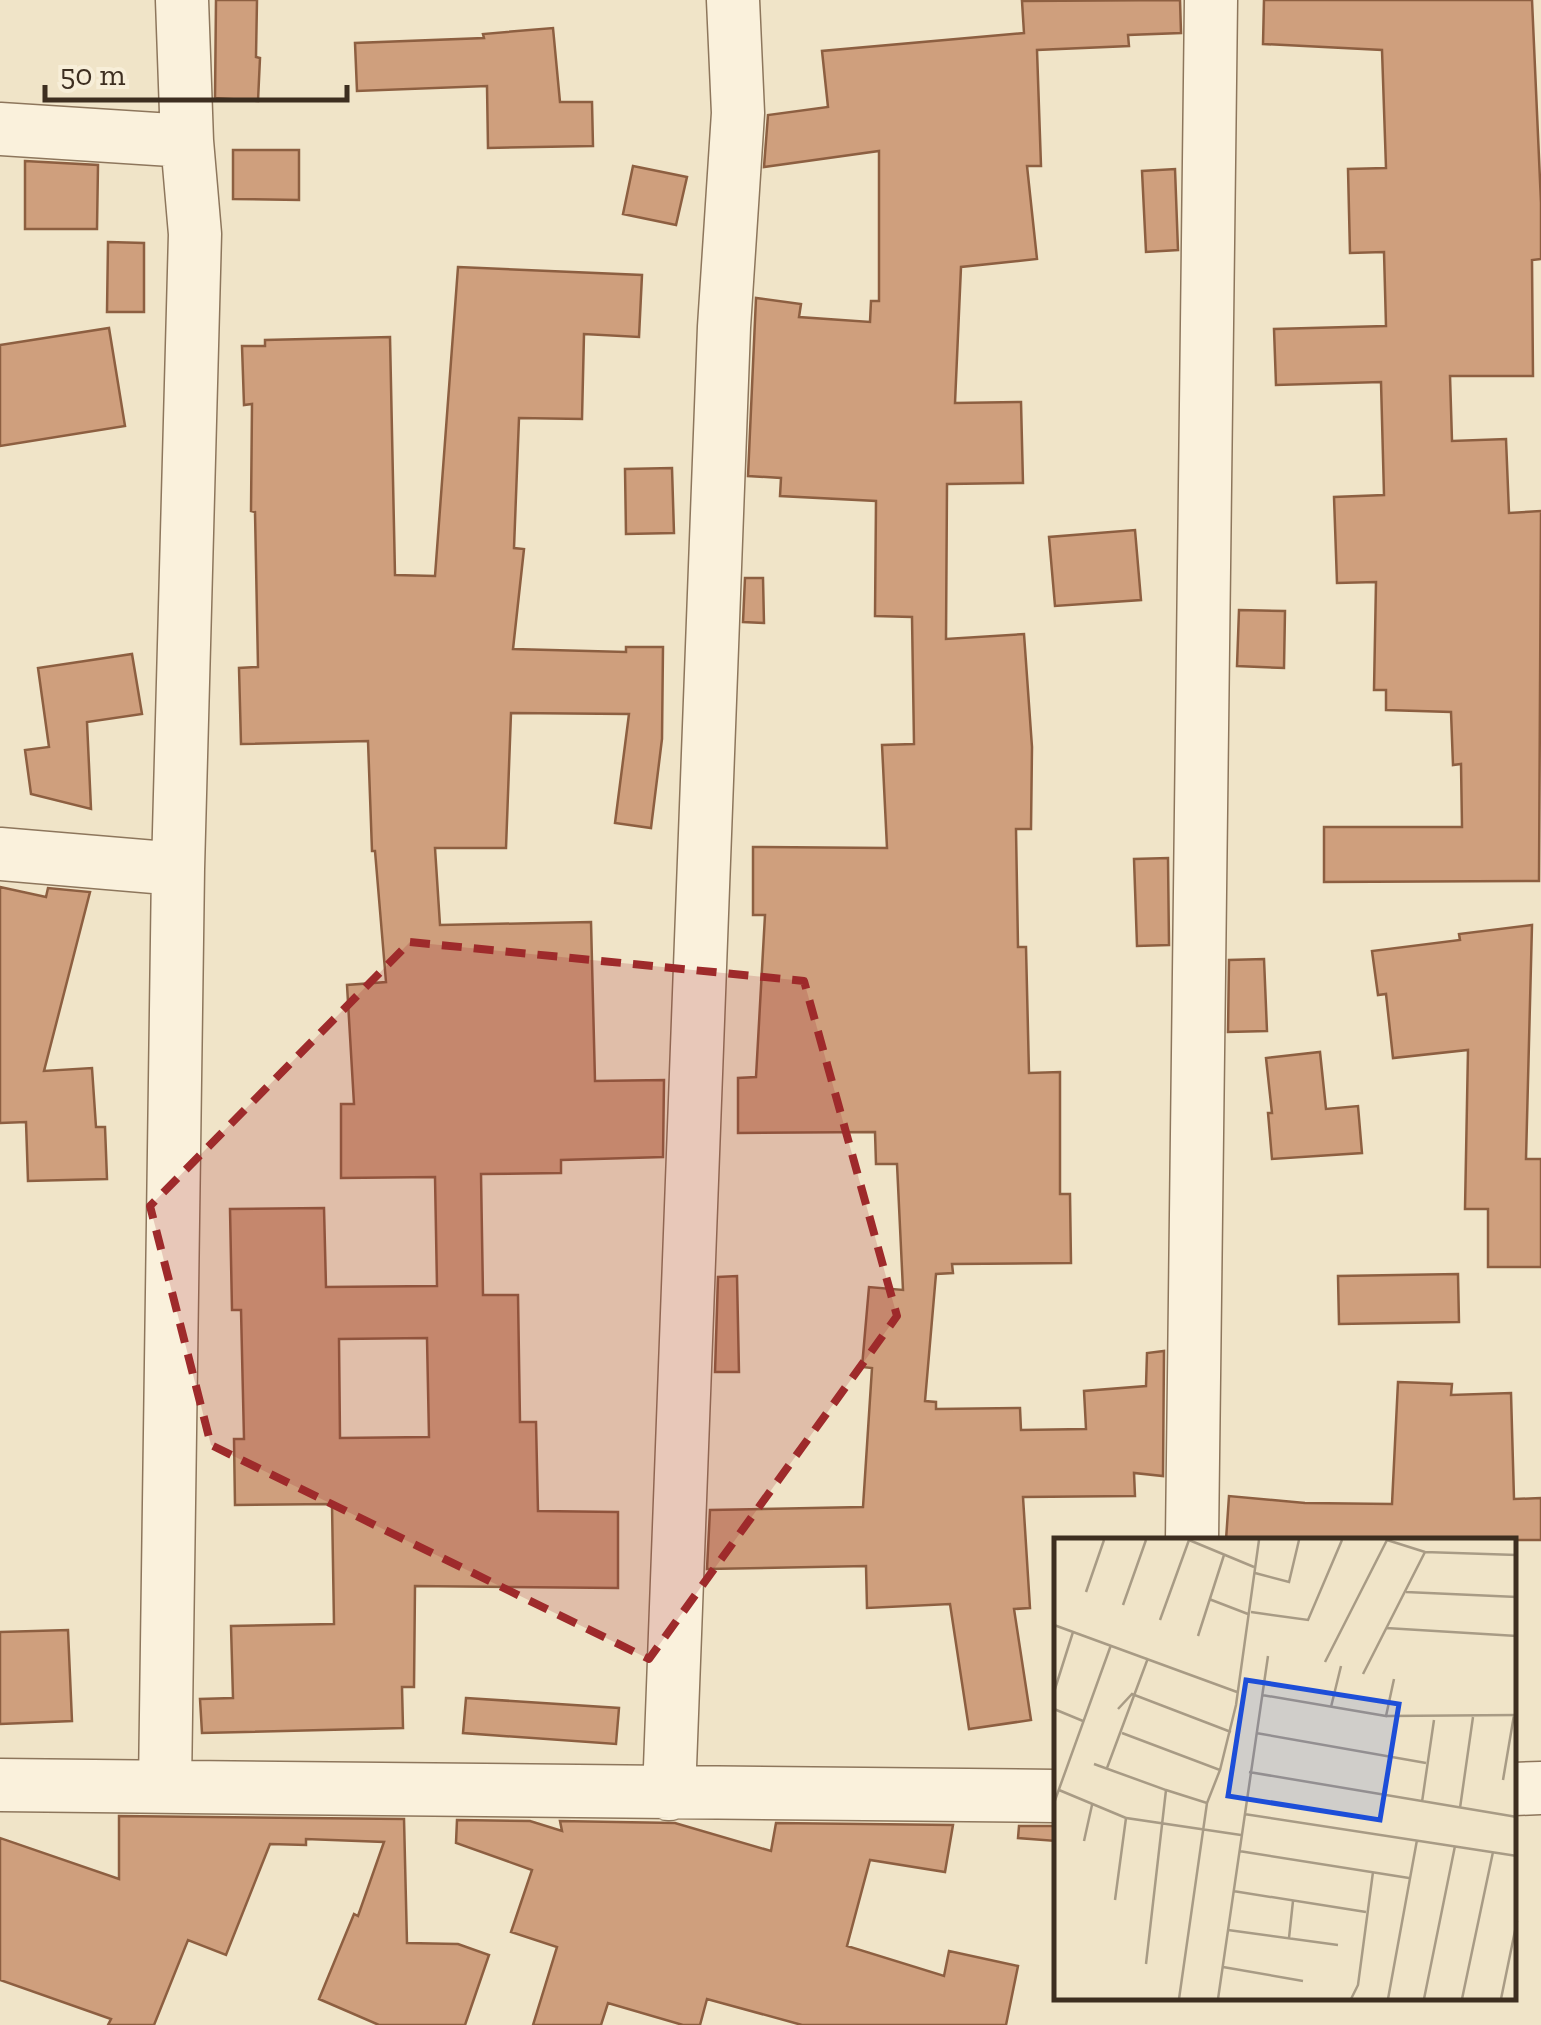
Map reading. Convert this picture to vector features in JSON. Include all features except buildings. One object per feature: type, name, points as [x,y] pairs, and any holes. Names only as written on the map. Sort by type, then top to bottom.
[{"type":"street","points":[[165,1786],[178,870],[195,234],[182,0]]},
{"type":"street","points":[[668,1794],[724,326],[738,113],[732,0]]},
{"type":"street","points":[[1192,1538],[1211,0]]},
{"type":"street","points":[[0,129],[187,141]]},
{"type":"street","points":[[0,854],[178,870]]},
{"type":"street","points":[[0,1786],[1054,1796]]},
{"type":"street","points":[[1516,1789],[1541,1788]]},
{"type":"highlighted area","points":[[410,942],[804,981],[897,1316],[649,1659],[211,1445],[150,1206]]}]
